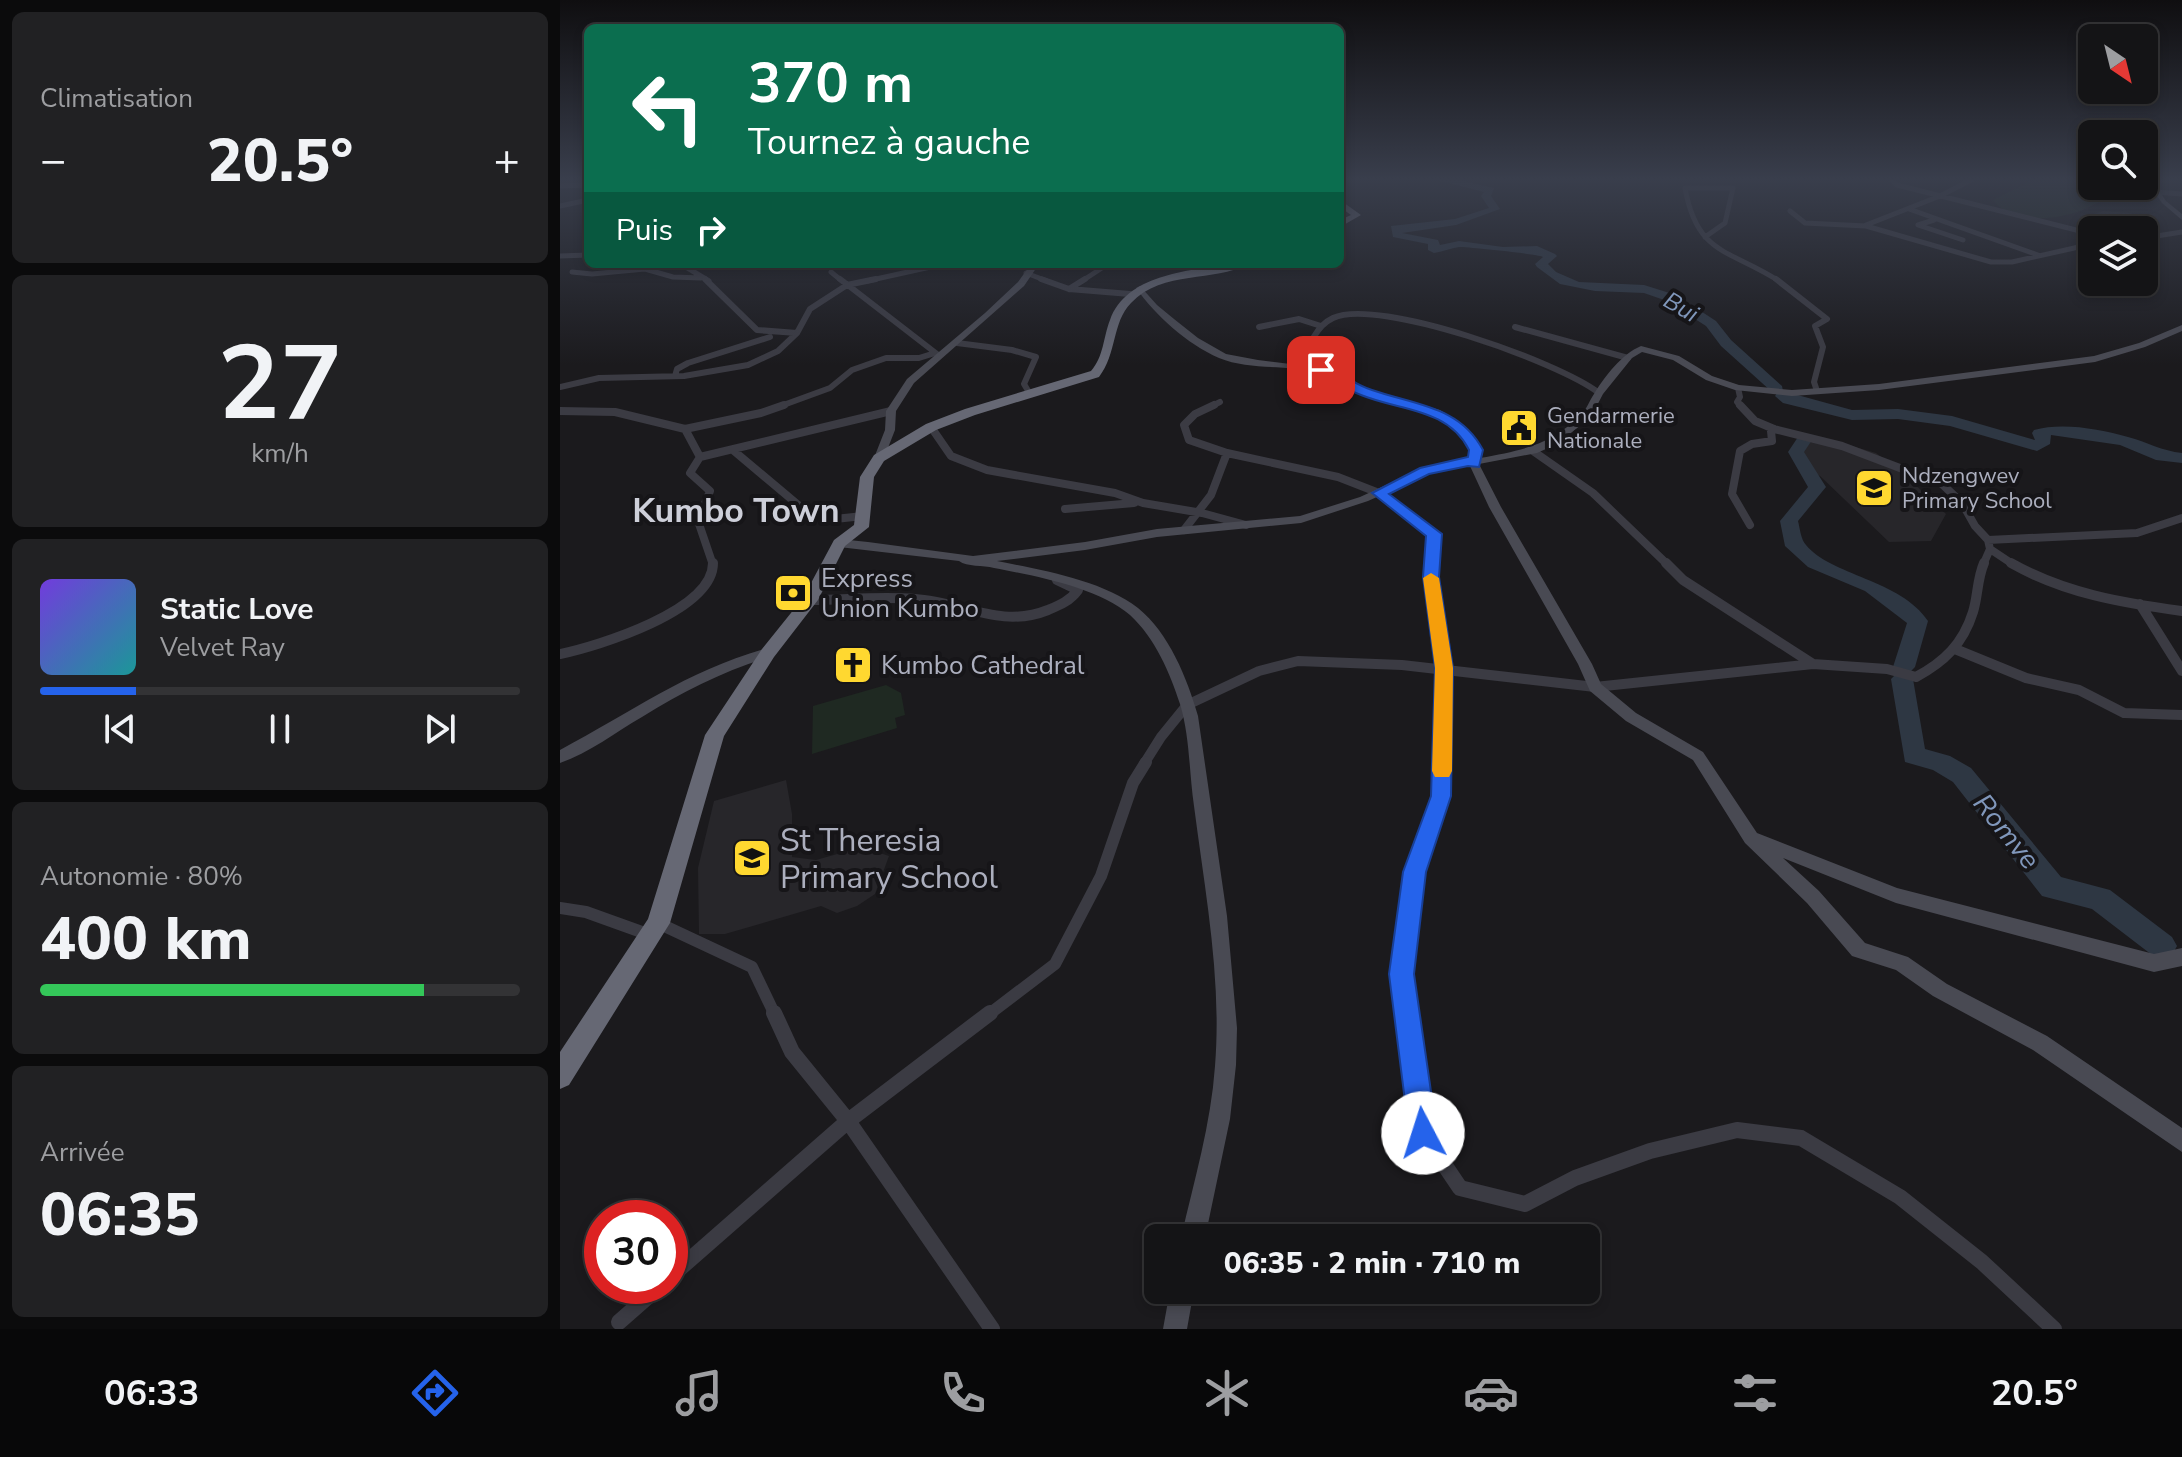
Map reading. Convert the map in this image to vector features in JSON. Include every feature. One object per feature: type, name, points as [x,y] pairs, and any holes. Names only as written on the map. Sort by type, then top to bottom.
[{"type":"highway","points":[[560,1076],[654,929],[715,735],[768,653],[810,600],[839,543],[861,527],[867,477],[879,458],[931,427],[1095,374],[1106,362],[1117,315],[1135,291],[1226,268]]},
{"type":"street","points":[[1709,241],[1771,276],[1815,306],[1827,319],[1815,326],[1823,347],[1814,382],[1817,391]]},
{"type":"street","points":[[1917,241],[1991,262],[2012,262],[2078,247]]},
{"type":"street","points":[[1923,243],[1930,241]]},
{"type":"street","points":[[1991,241],[2038,255]]},
{"type":"street","points":[[560,256],[584,255]]},
{"type":"street","points":[[687,268],[718,288],[751,328],[772,336]]},
{"type":"street","points":[[560,387],[609,377],[675,376],[748,365],[778,351],[797,333],[810,309],[847,285],[926,268]]},
{"type":"street","points":[[879,458],[890,430],[891,411],[910,381],[937,354],[957,343],[1021,284],[1031,268]]},
{"type":"street","points":[[572,272],[592,274],[645,269],[675,278],[703,278]]},
{"type":"street","points":[[1069,289],[1101,269]]},
{"type":"street","points":[[1101,269],[1098,281],[1102,290]]},
{"type":"street","points":[[831,272],[937,354]]},
{"type":"street","points":[[1026,273],[1069,289],[1135,291],[1195,340],[1223,356],[1321,370],[1348,380],[1363,392],[1436,412],[1469,437],[1476,450],[1474,464]]},
{"type":"street","points":[[1259,327],[1280,321],[1318,323],[1343,312],[1368,313],[1528,356],[1575,375],[1599,393]]},
{"type":"street","points":[[1301,368],[1318,323]]},
{"type":"street","points":[[1515,327],[1628,358]]},
{"type":"street","points":[[1474,464],[1533,451],[1569,431],[1587,415],[1599,393],[1628,358],[1641,349],[1663,353],[1685,362],[1709,378],[1738,388],[1762,392],[1817,391],[1998,374],[2095,359],[2142,345],[2182,328]]},
{"type":"street","points":[[675,376],[677,369],[688,363],[772,336],[797,333]]},
{"type":"street","points":[[957,343],[1012,350],[1036,357],[1024,384],[1030,394]]},
{"type":"street","points":[[560,411],[615,412],[685,429],[775,408],[830,388],[852,370],[886,358],[919,358],[937,354]]},
{"type":"street","points":[[1738,388],[1740,397],[1737,402],[1755,421],[1774,429],[1842,446],[1942,484],[1962,503],[1989,544],[2021,571],[2056,587],[2097,599],[2182,611]]},
{"type":"street","points":[[1220,402],[1195,414],[1184,425],[1189,440],[1227,453],[1338,477],[1379,493],[1434,534],[1431,577],[1444,668],[1441,796],[1415,872],[1401,974],[1423,1133],[1460,1188],[1525,1204],[1575,1178],[1650,1151],[1737,1130],[1801,1138],[1900,1197],[1982,1262],[2054,1329]]},
{"type":"street","points":[[560,654],[651,625],[702,589],[711,577],[710,546],[698,526],[699,513],[710,491],[690,473],[700,457],[891,411]]},
{"type":"street","points":[[931,427],[951,456],[987,470],[1115,493],[1143,503],[1202,513],[1248,526]]},
{"type":"street","points":[[685,429],[700,457]]},
{"type":"street","points":[[1750,525],[1732,494],[1737,462],[1740,451],[1746,447],[1772,441],[1771,431],[1774,429]]},
{"type":"street","points":[[734,451],[809,514],[835,519],[863,516]]},
{"type":"street","points":[[1533,451],[1593,493],[1683,580],[1813,664]]},
{"type":"street","points":[[1184,530],[1202,513],[1227,453]]},
{"type":"street","points":[[965,561],[1184,530],[1301,519],[1379,493],[1425,471],[1469,461],[1474,464],[1595,687],[1631,717],[1698,756],[1751,838],[1813,897],[1859,950],[1901,963],[1940,990],[2040,1043],[2182,1141]]},
{"type":"street","points":[[1065,509],[1143,503]]},
{"type":"street","points":[[1989,544],[2137,533],[2182,518]]},
{"type":"street","points":[[839,543],[889,546],[1057,580],[1106,594],[1131,610],[1162,646],[1187,705],[1221,939],[1226,1027],[1222,1101],[1196,1224]]},
{"type":"street","points":[[688,1261],[848,1121],[1055,964],[1101,876],[1133,783],[1161,737],[1187,705],[1259,671],[1298,661],[1444,668],[1595,687],[1813,664],[1887,669],[1916,677],[1940,664],[1955,649],[1973,612],[1978,578],[1989,544]]},
{"type":"street","points":[[810,600],[881,597],[930,600],[1008,621],[1033,618],[1073,598],[1078,590],[1057,580]]},
{"type":"street","points":[[2140,604],[2182,671]]},
{"type":"street","points":[[1955,649],[2026,678],[2079,690],[2124,713],[2182,715]]},
{"type":"street","points":[[560,757],[685,686],[744,658],[768,653]]},
{"type":"street","points":[[1751,838],[1896,895],[2154,963],[2182,957]]},
{"type":"street","points":[[560,908],[654,929],[752,967],[792,1052],[848,1121],[992,1329]]},
{"type":"street","points":[[619,1322],[640,1304]]},
{"type":"street","points":[[1175,1329],[1179,1304]]},
{"type":"shaded area","name":"Ndzengwev Primary School","points":[[1806,438],[1835,441],[1876,453],[1904,474],[1946,514],[1931,541],[1889,542],[1820,476],[1800,465],[1796,452]]},
{"type":"shaded area","points":[[886,685],[901,693],[905,715],[895,718],[897,728],[812,754],[813,706]]},
{"type":"shaded area","name":"St Theresia Primary School","points":[[786,780],[792,814],[792,857],[816,860],[862,847],[889,856],[875,894],[857,906],[837,913],[821,906],[725,934],[699,934],[698,868],[714,801]]},
{"type":"waterway","name":"Bui","points":[[1429,241],[1434,242],[1434,250],[1459,244],[1503,250],[1537,249],[1551,256],[1541,264],[1551,275],[1564,282],[1658,292],[1716,328],[1726,343],[1777,389]]},
{"type":"waterway","name":"Bui","points":[[1783,396],[1788,400],[1852,415],[1898,414],[1952,421],[2037,446],[2044,441],[2040,433],[2051,430],[2124,441],[2162,456],[2182,458]]},
{"type":"waterway","name":"Romve","points":[[1804,440],[1796,452],[1817,487],[1789,521],[1795,546],[1815,563],[1872,587],[1918,621],[1904,667]]},
{"type":"waterway","name":"Romve","points":[[1902,679],[1914,755],[1941,763],[1962,775],[2052,887],[2100,899],[2162,946]]},
{"type":"slow traffic","points":[[1431,578],[1444,668],[1442,771]]},
{"type":"place","name":"Gendarmerie Nationale","points":[[1519,428]]},
{"type":"place","name":"Ndzengwev Primary School","points":[[1874,488]]},
{"type":"place","name":"Express Union Kumbo","points":[[793,593]]},
{"type":"place","name":"Kumbo Cathedral","points":[[853,665]]},
{"type":"place","name":"St Theresia Primary School","points":[[752,858]]},
{"type":"district","name":"Kumbo Town","points":[[736,510]]},
{"type":"route","points":[[1321,370],[1348,380],[1363,392],[1436,412],[1457,425],[1476,450],[1474,464],[1469,461],[1425,471],[1379,493],[1434,534],[1433,604],[1444,668],[1441,796],[1415,872],[1401,974],[1423,1133]]}]
